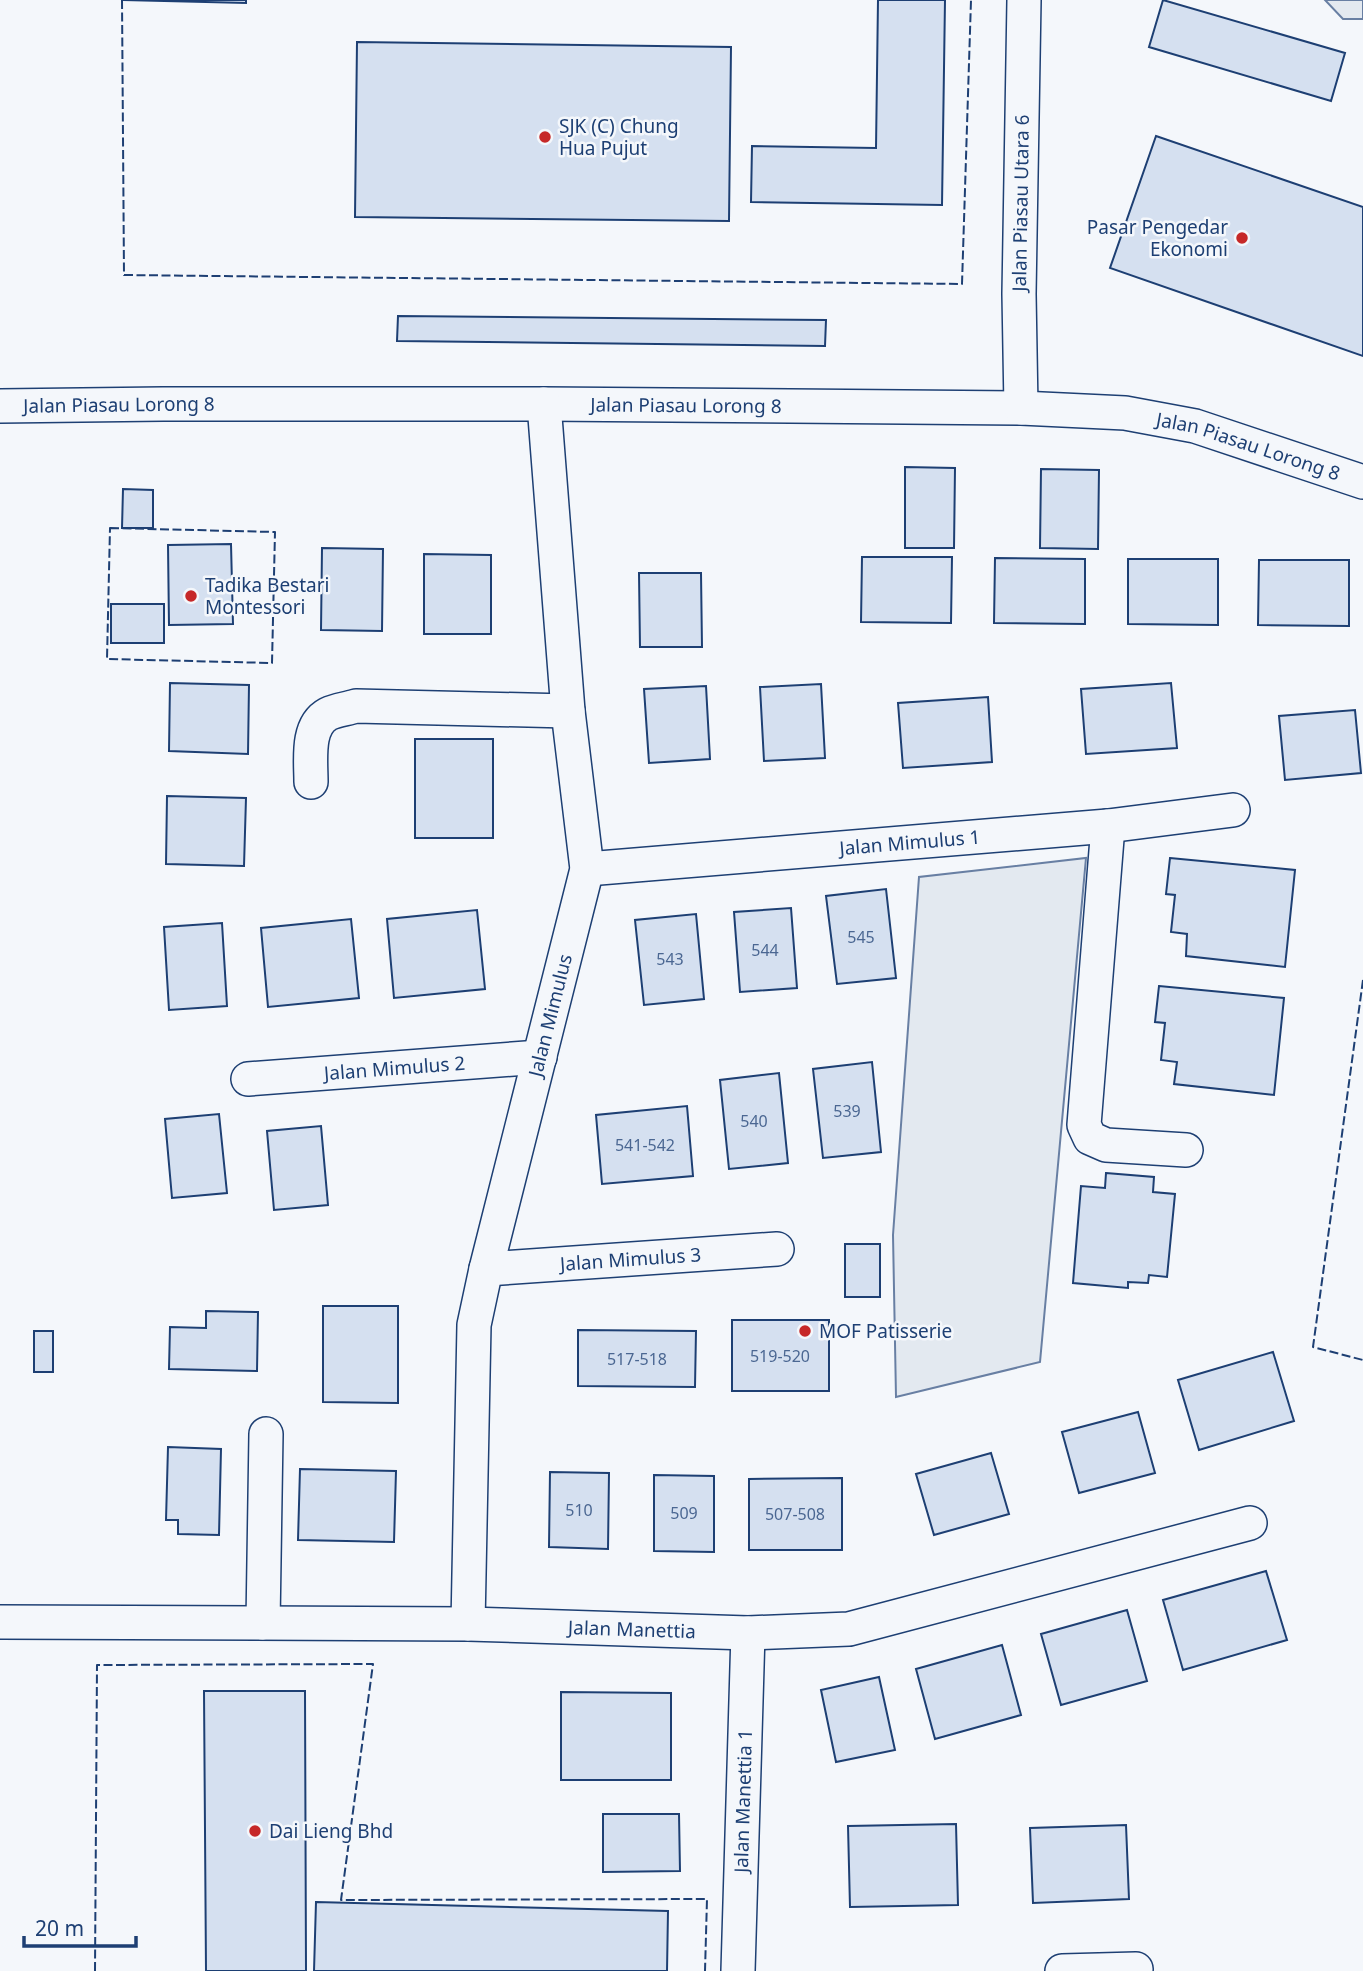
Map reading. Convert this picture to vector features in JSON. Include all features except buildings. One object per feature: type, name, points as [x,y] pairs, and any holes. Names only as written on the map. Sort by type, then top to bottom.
[{"type":"street","name":"Jalan Piasau Utara 6","points":[[1021,408],[1019,294],[1024,0]]},
{"type":"street","name":"Jalan Piasau Lorong 8","points":[[0,407],[163,404],[544,404],[1021,408],[1125,413],[1195,426],[1363,482]]},
{"type":"street","name":"Jalan Mimulus","points":[[468,1624],[474,1325],[587,869],[568,711],[544,404]]},
{"type":"street","points":[[311,782],[312,738],[319,721],[330,713],[356,706],[568,711]]},
{"type":"street","name":"Jalan Mimulus 1","points":[[587,869],[1108,826],[1233,810]]},
{"type":"street","points":[[1108,826],[1084,1125],[1090,1138],[1106,1145],[1186,1150]]},
{"type":"street","name":"Jalan Mimulus 2","points":[[248,1079],[540,1057]]},
{"type":"street","name":"Jalan Mimulus 3","points":[[486,1269],[777,1249]]},
{"type":"street","points":[[263,1623],[266,1434]]},
{"type":"street","name":"Jalan Manettia","points":[[0,1622],[468,1624],[748,1633],[849,1629],[1250,1523]]},
{"type":"street","name":"Jalan Manettia 1","points":[[738,1971],[748,1633]]},
{"type":"street","points":[[1062,1971],[1136,1969]]},
{"type":"shaded area","points":[[1325,0],[1363,0],[1363,19],[1343,19]]},
{"type":"shaded area","points":[[1086,858],[1040,1362],[896,1397],[893,1235],[919,877]]},
{"type":"fence","points":[[122,0],[124,275],[962,284],[971,0]]},
{"type":"fence","points":[[110,528],[275,532],[272,663],[107,659],[110,528]]},
{"type":"fence","points":[[1363,980],[1313,1347],[1363,1360]]},
{"type":"fence","points":[[95,1971],[97,1665],[373,1664],[341,1900],[707,1899],[705,1971]]},
{"type":"place","name":"SJK (C) Chung Hua Pujut","points":[[545,137]]},
{"type":"place","name":"Pasar Pengedar Ekonomi","points":[[1242,238]]},
{"type":"place","name":"Tadika Bestari Montessori","points":[[191,596]]},
{"type":"place","name":"MOF Patisserie","points":[[805,1331]]},
{"type":"place","name":"Dai Lieng Bhd","points":[[255,1831]]}]
